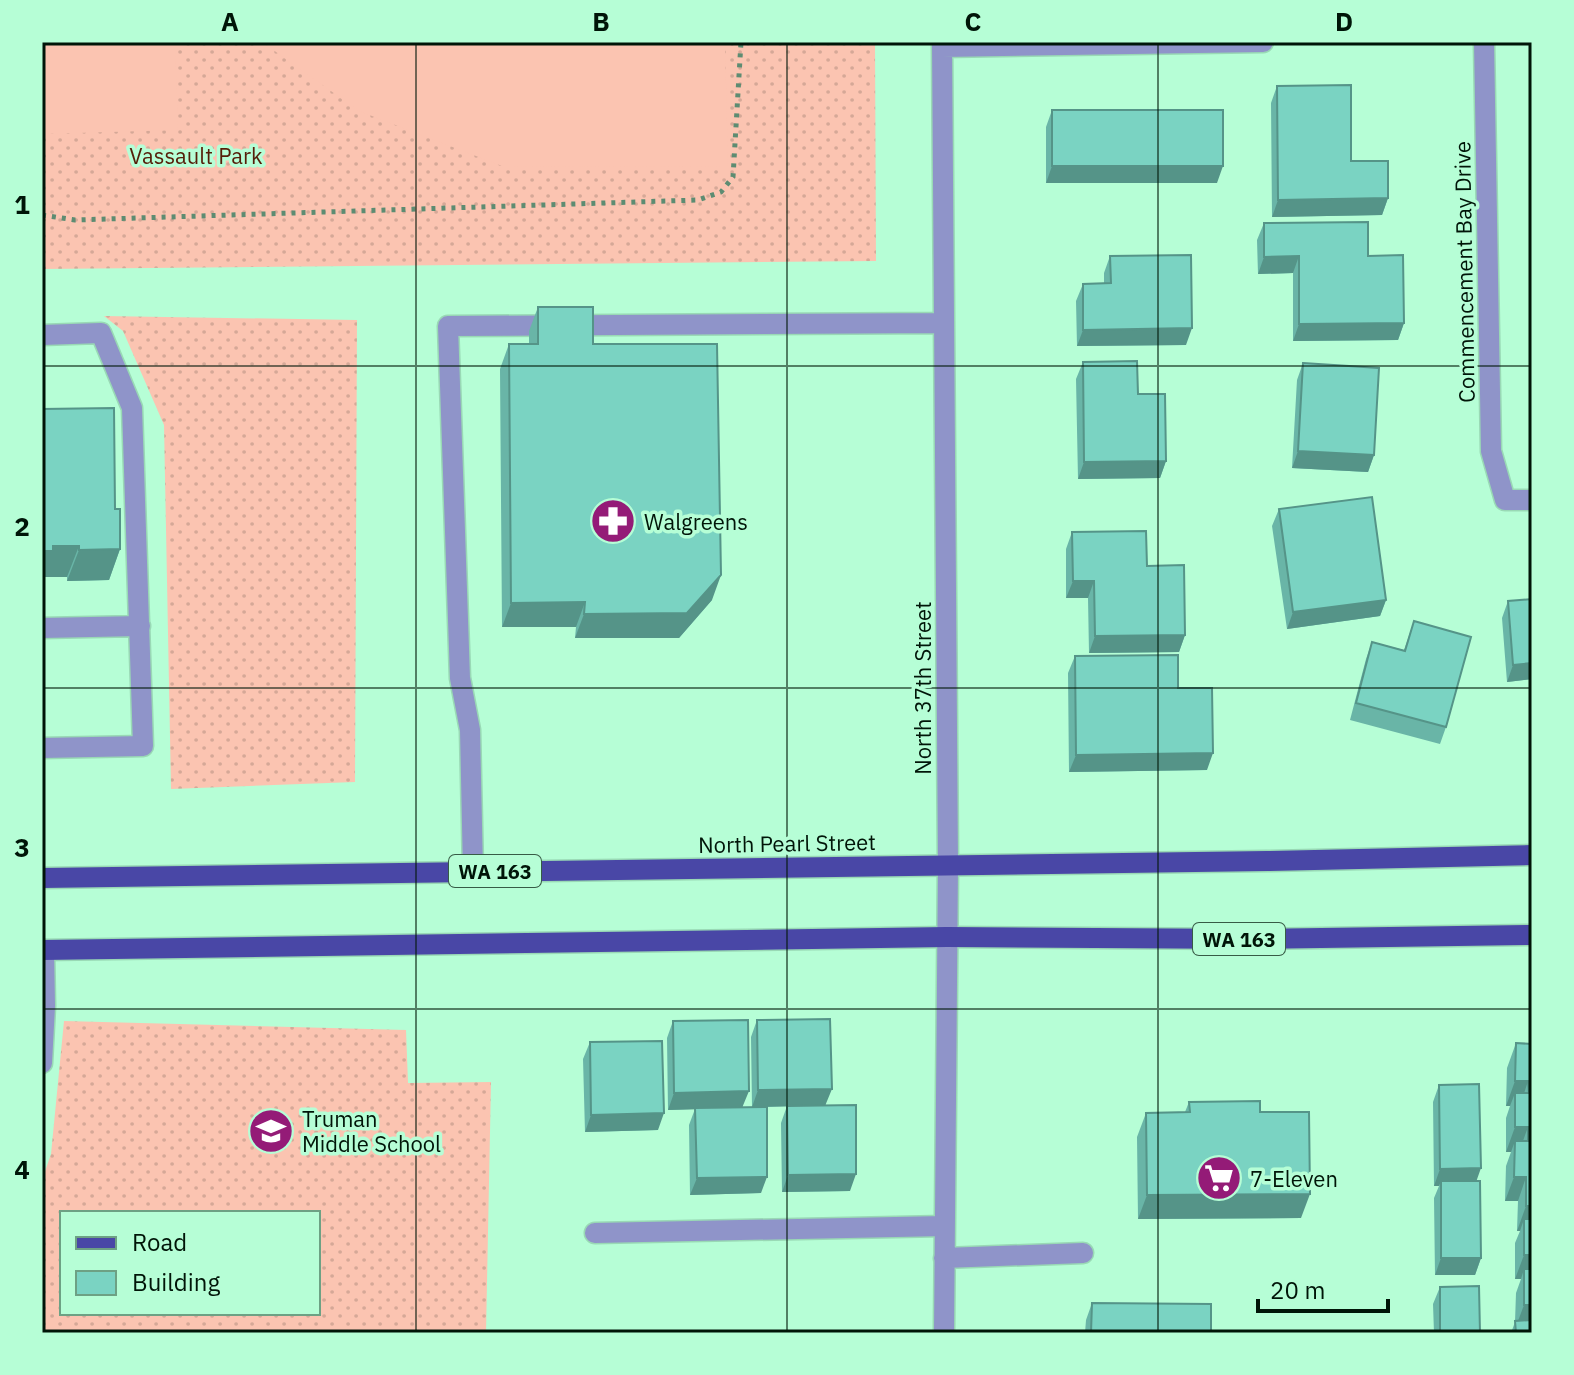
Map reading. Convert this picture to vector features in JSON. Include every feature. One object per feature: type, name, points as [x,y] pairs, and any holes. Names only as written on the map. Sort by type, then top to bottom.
[{"type":"main road","name":"North Pearl Street","points":[[42,878],[1532,855]]},
{"type":"main road","name":"WA 163","points":[[43,950],[947,937],[1253,939],[1532,935]]},
{"type":"street","points":[[942,44],[1263,42]]},
{"type":"street","name":"Commencement Bay Drive","points":[[1484,42],[1491,451],[1505,500],[1532,500]]},
{"type":"street","name":"North 37th Street","points":[[942,44],[948,864],[944,1333]]},
{"type":"street","points":[[473,871],[470,730],[460,678],[448,326],[944,323]]},
{"type":"street","points":[[42,335],[101,333],[124,408],[140,626],[143,746],[42,748]]},
{"type":"street","points":[[42,628],[140,626]]},
{"type":"street","points":[[42,1063],[45,1006],[43,950]]},
{"type":"street","points":[[595,1233],[944,1226]]},
{"type":"street","points":[[944,1258],[1083,1253]]},
{"type":"path","points":[[42,215],[75,220],[698,200],[721,192],[733,177],[741,42]]},
{"type":"green space","name":"Vassault Park","points":[[42,42],[875,42],[876,261],[42,269]]},
{"type":"green space","points":[[42,42],[175,42],[178,130],[42,134]]},
{"type":"green space","points":[[262,42],[725,42],[728,167],[502,166],[359,111]]},
{"type":"green space","points":[[104,316],[357,320],[355,782],[171,789],[164,425],[123,331]]},
{"type":"green space","name":"Truman Middle School","points":[[64,1021],[406,1030],[408,1083],[491,1082],[486,1333],[42,1333],[42,1180],[51,1154]]},
{"type":"building","points":[[1351,85],[1351,161],[1388,161],[1388,198],[1278,200],[1277,86]]},
{"type":"building","points":[[1052,110],[1223,110],[1223,166],[1052,166]]},
{"type":"building","points":[[1368,222],[1368,256],[1403,255],[1404,323],[1299,324],[1299,256],[1264,257],[1264,223]]},
{"type":"building","points":[[1191,255],[1192,328],[1083,330],[1083,284],[1111,283],[1110,256]]},
{"type":"building","name":"Walgreens","points":[[538,307],[593,307],[593,344],[717,344],[721,575],[687,613],[584,614],[585,602],[511,603],[509,344],[538,344]]},
{"type":"building","points":[[1137,361],[1138,394],[1165,394],[1166,461],[1084,462],[1083,362]]},
{"type":"building","points":[[1303,363],[1379,368],[1374,455],[1298,451]]},
{"type":"building","points":[[114,408],[115,509],[120,509],[120,549],[79,550],[79,546],[53,546],[53,551],[42,551],[42,409]]},
{"type":"building","points":[[1372,497],[1386,600],[1293,612],[1279,509]]},
{"type":"building","points":[[1146,531],[1147,566],[1184,565],[1185,635],[1095,636],[1094,581],[1073,581],[1072,532]]},
{"type":"building","points":[[1532,599],[1532,663],[1513,665],[1508,601]]},
{"type":"building","points":[[1414,621],[1471,637],[1446,727],[1356,703],[1372,642],[1405,651]]},
{"type":"building","points":[[1178,655],[1178,688],[1212,688],[1213,753],[1076,755],[1075,656]]},
{"type":"building","points":[[830,1019],[832,1089],[758,1090],[757,1020]]},
{"type":"building","points":[[748,1020],[749,1091],[674,1093],[673,1021]]},
{"type":"building","points":[[662,1041],[664,1113],[591,1115],[590,1042]]},
{"type":"building","points":[[1516,1043],[1532,1044],[1532,1206],[1526,1206],[1526,1177],[1514,1177],[1515,1141],[1528,1141],[1528,1127],[1515,1127],[1515,1093],[1529,1093],[1528,1081],[1515,1081]]},
{"type":"building","points":[[1479,1084],[1481,1168],[1440,1169],[1439,1085]]},
{"type":"building","name":"7-Eleven","points":[[1260,1101],[1260,1112],[1309,1112],[1310,1194],[1147,1195],[1146,1113],[1190,1112],[1189,1102]]},
{"type":"building","points":[[856,1105],[856,1174],[788,1175],[787,1106]]},
{"type":"building","points":[[767,1107],[767,1177],[697,1178],[695,1108]]},
{"type":"building","points":[[1441,1181],[1480,1181],[1481,1258],[1441,1258]]},
{"type":"building","points":[[1524,1219],[1532,1219],[1532,1255],[1524,1255]]},
{"type":"building","points":[[1524,1269],[1532,1269],[1532,1305],[1524,1305]]},
{"type":"building","points":[[1479,1286],[1480,1333],[1440,1333],[1440,1287]]},
{"type":"building","points":[[1092,1303],[1211,1304],[1211,1333],[1091,1333]]},
{"type":"building","points":[[1532,1320],[1532,1333],[1516,1333],[1515,1321]]},
{"type":"place","name":"Walgreens","points":[[613,521]]},
{"type":"place","name":"Truman Middle School","points":[[271,1131]]},
{"type":"place","name":"7-Eleven","points":[[1219,1178]]}]
